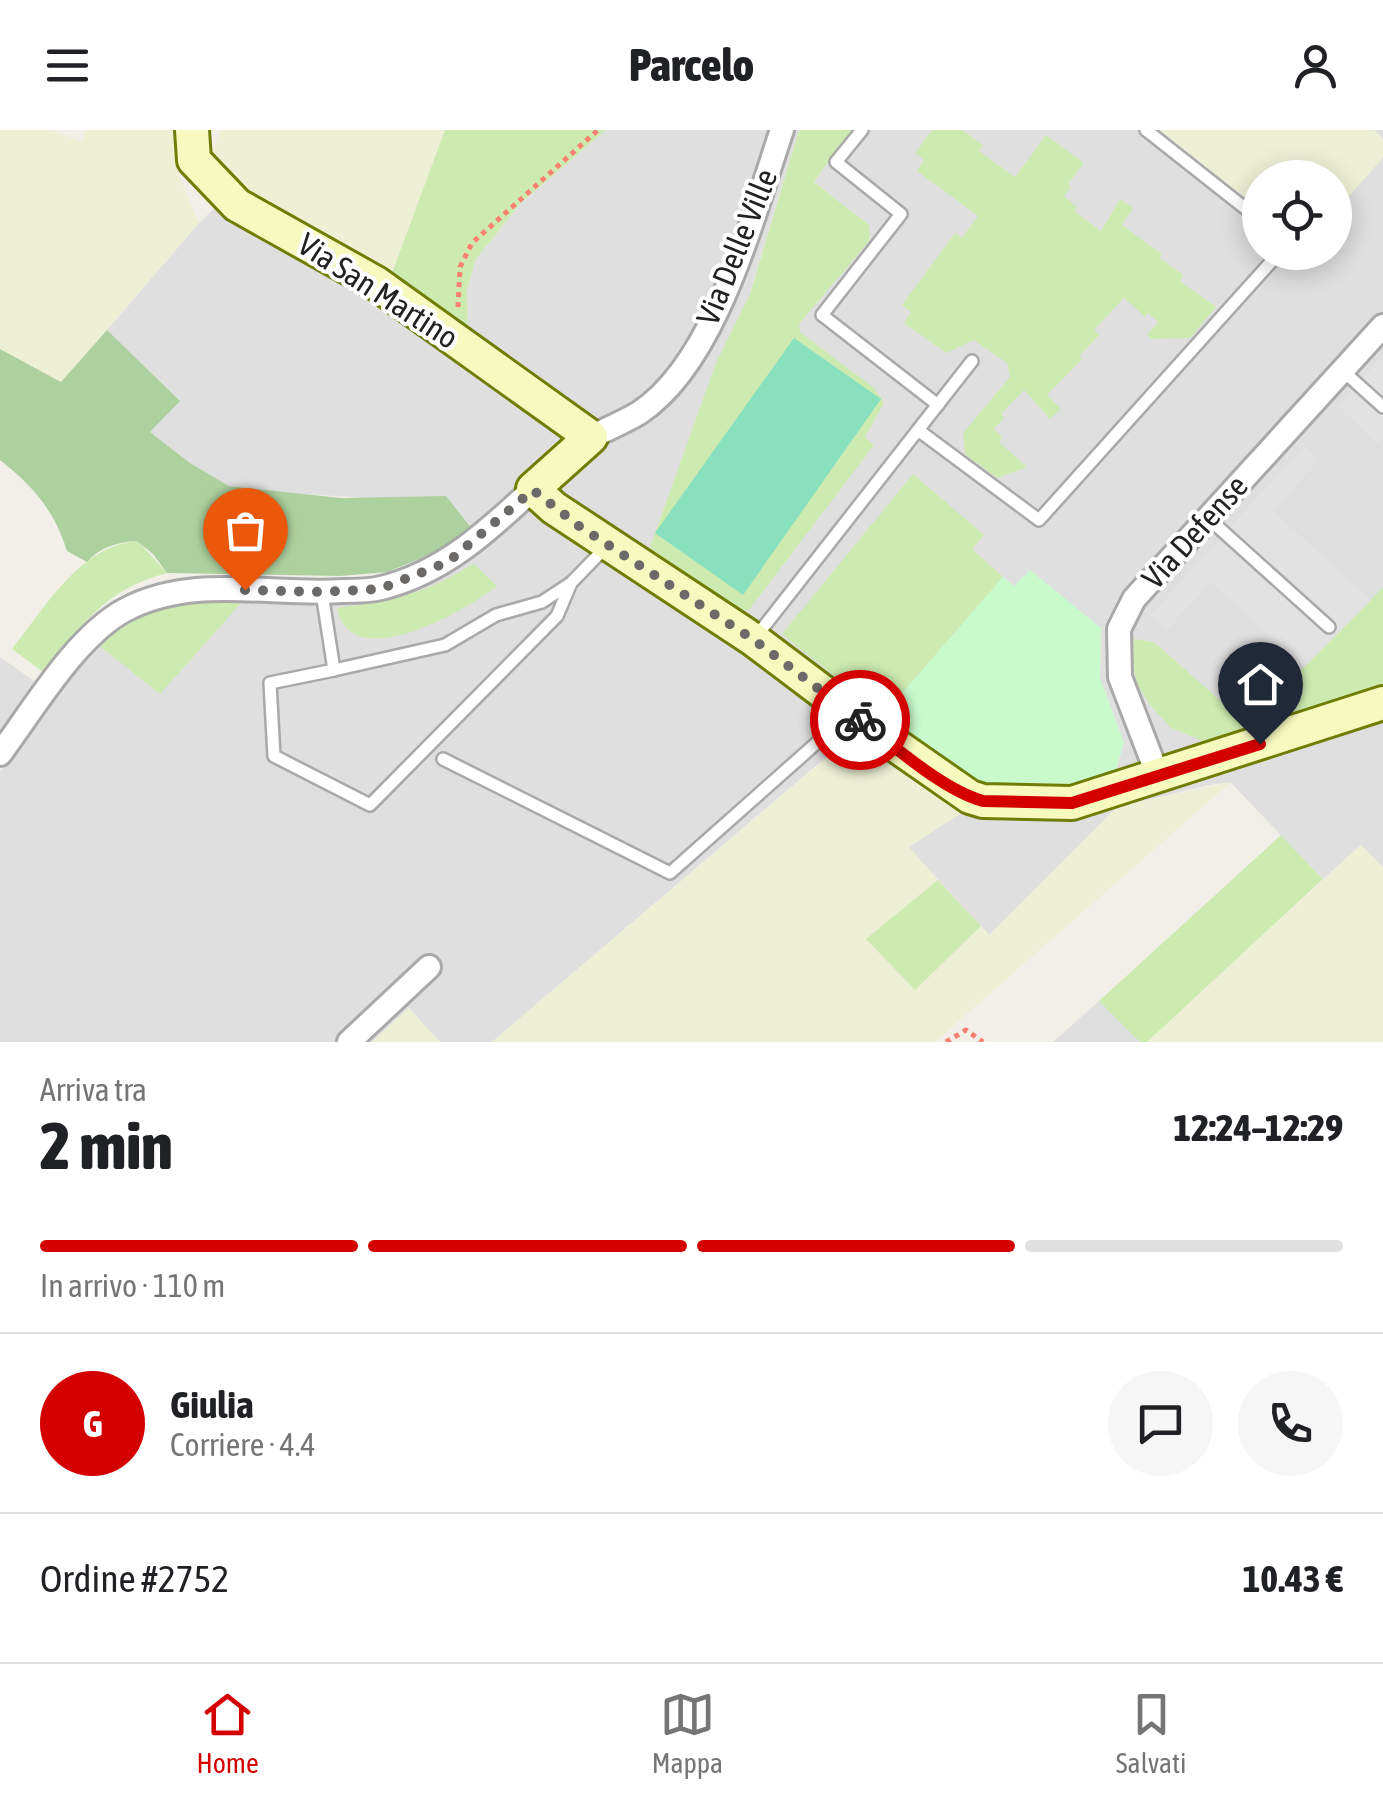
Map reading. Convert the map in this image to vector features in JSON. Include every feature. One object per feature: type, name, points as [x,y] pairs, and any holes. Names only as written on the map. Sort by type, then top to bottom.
[{"type":"street","name":"Via San Martino","points":[[192,130],[194,160],[237,205],[376,282],[591,436]]},
{"type":"street","name":"Via Delle Ville","points":[[0,754],[64,668],[90,638],[121,612],[162,593],[206,588],[322,592],[380,589],[448,562],[591,436],[641,412],[683,371],[724,296],[782,130]]},
{"type":"street","name":"Via Defense","points":[[1158,776],[1120,676],[1118,629],[1134,599],[1383,326]]},
{"type":"street","points":[[533,490],[608,545],[754,640],[945,781],[983,801],[1072,803],[1383,703]]},
{"type":"street","points":[[349,1042],[429,967]]},
{"type":"lane","points":[[862,130],[836,162],[901,214],[822,315],[938,405]]},
{"type":"lane","points":[[1146,130],[1242,206]]},
{"type":"lane","points":[[918,430],[1040,520],[1264,270]]},
{"type":"lane","points":[[754,640],[972,362]]},
{"type":"lane","points":[[1342,370],[1383,407]]},
{"type":"lane","points":[[1208,518],[1329,627]]},
{"type":"lane","points":[[572,583],[557,616],[370,804],[274,756],[270,684],[445,645],[496,615],[542,602],[572,583],[608,545]]},
{"type":"lane","points":[[322,592],[334,670]]},
{"type":"lane","points":[[443,759],[670,873],[851,713]]},
{"type":"path","points":[[456,340],[460,268],[472,243],[598,130]]},
{"type":"path","points":[[946,1042],[966,1030],[983,1042]]},
{"type":"shaded area","points":[[606,130],[799,130],[750,293],[869,225],[814,182],[851,130],[1383,130],[1383,868],[1361,845],[1323,879],[1231,783],[1214,784],[1117,807],[989,935],[908,847],[972,806],[1013,818],[1076,816],[1115,772],[1124,743],[1100,678],[1101,628],[1014,587],[1003,578],[883,715],[879,712],[492,1042],[440,1042],[409,1008],[372,1042],[0,1042],[0,772],[97,644],[160,693],[243,601],[316,605],[397,595],[452,571],[475,555],[462,536],[387,499],[229,486],[190,463],[150,432],[179,401],[107,330],[199,223],[231,193],[468,338],[467,290],[476,259],[520,204]]},
{"type":"shaded area","points":[[1383,356],[1383,439],[1378,444],[1337,406]]},
{"type":"shaded area","points":[[1304,446],[1319,460],[1273,511],[1371,600],[1304,667],[1211,582],[1167,630],[1150,616]]},
{"type":"shaded area","points":[[0,657],[40,685],[0,738]]},
{"type":"shaded area","points":[[1099,1001],[1140,1042],[1053,1042]]},
{"type":"green space","points":[[0,130],[52,130],[82,142],[86,130],[181,130],[177,140],[180,179],[199,223],[61,382],[0,349]]},
{"type":"green space","points":[[220,130],[445,130],[389,281],[231,193],[210,160]]},
{"type":"green space","points":[[445,130],[606,130],[520,204],[476,259],[467,290],[468,339],[389,281]]},
{"type":"green space","points":[[799,130],[851,130],[814,182],[869,225],[870,240],[799,324],[800,332],[874,388],[884,403],[865,437],[874,445],[749,610],[735,610],[649,550],[716,363],[750,294]]},
{"type":"green space","points":[[932,130],[962,130],[983,145],[979,151],[1015,177],[1046,135],[1084,163],[1064,196],[1077,207],[1075,212],[1101,231],[1120,199],[1133,208],[1122,225],[1162,254],[1160,258],[1183,275],[1180,281],[1216,307],[1190,338],[1152,339],[1147,335],[1158,322],[1148,313],[1145,317],[1124,298],[1094,330],[1099,335],[1079,356],[1082,359],[1047,395],[1061,409],[1050,419],[1024,390],[1001,414],[1004,418],[994,429],[1002,437],[999,442],[1027,467],[997,478],[965,454],[963,433],[1010,377],[1007,363],[974,340],[946,353],[904,323],[911,312],[902,305],[955,233],[962,238],[978,216],[917,171],[924,160],[915,153]]},
{"type":"green space","points":[[1159,130],[1374,130],[1383,138],[1383,158],[1352,193],[1352,160],[1242,160],[1242,195]]},
{"type":"green space","points":[[107,330],[180,401],[150,432],[190,463],[229,486],[341,498],[446,496],[472,529],[439,551],[387,572],[340,576],[167,573],[137,541],[110,546],[87,562],[67,551],[41,500],[0,460],[0,349],[61,382]]},
{"type":"green space","points":[[794,338],[881,399],[743,595],[655,533]]},
{"type":"green space","points":[[913,474],[984,535],[972,549],[1003,577],[883,715],[782,634]]},
{"type":"green space","points":[[138,541],[167,573],[111,599],[83,624],[43,672],[12,649],[81,566],[117,545]]},
{"type":"green space","points":[[473,563],[497,586],[460,610],[410,632],[385,638],[363,637],[347,628],[337,608],[408,594],[441,582]]},
{"type":"green space","points":[[1030,570],[1101,628],[1100,678],[1124,743],[1115,772],[1037,793],[980,784],[883,715],[1003,577],[1014,586]]},
{"type":"green space","points":[[1383,587],[1383,698],[1218,747],[1171,728],[1138,686],[1132,662],[1134,639],[1154,642],[1247,724]]},
{"type":"green space","points":[[199,596],[243,601],[160,694],[97,644],[137,613]]},
{"type":"green space","points":[[860,729],[972,806],[909,847],[938,880],[866,939],[915,990],[981,926],[990,935],[1117,807],[1231,782],[935,1042],[492,1042]]},
{"type":"green space","points":[[1281,835],[1323,879],[1147,1042],[1140,1042],[1099,1001]]},
{"type":"green space","points":[[1361,845],[1383,868],[1383,1042],[1147,1042]]},
{"type":"green space","points":[[938,880],[981,926],[915,990],[866,939]]},
{"type":"green space","points":[[409,1008],[440,1042],[372,1042]]},
{"type":"way so far","points":[[245,590],[380,589],[448,562],[533,490],[579,526],[754,640],[860,720]]},
{"type":"route","points":[[860,720],[951,785],[983,801],[1072,803],[1260,744]]}]
